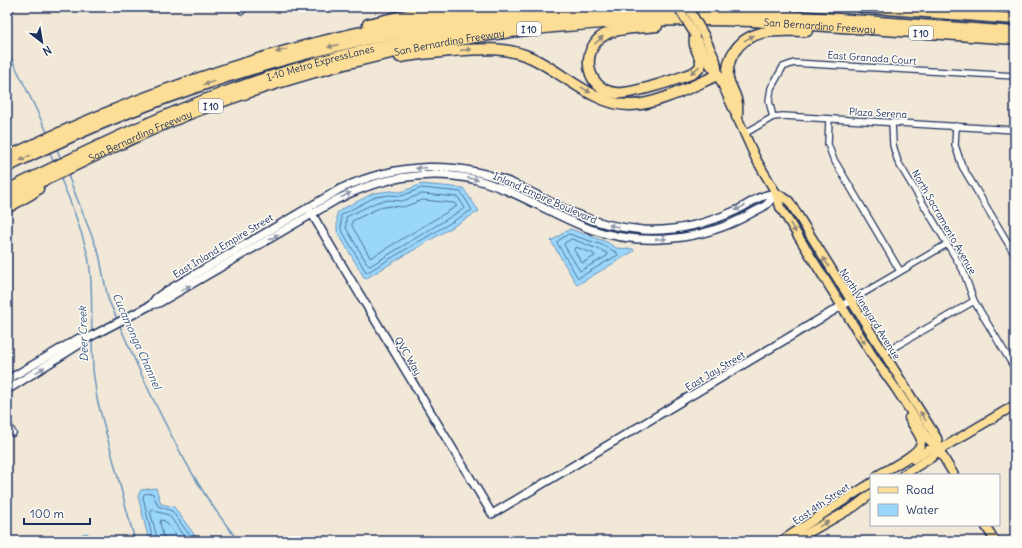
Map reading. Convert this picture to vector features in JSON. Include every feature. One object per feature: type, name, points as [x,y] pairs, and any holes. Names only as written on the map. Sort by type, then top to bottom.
[{"type":"highway","points":[[333,38],[356,27],[441,7]]},
{"type":"highway","points":[[7,157],[109,112],[211,74],[275,53],[333,38],[431,18],[512,7]]},
{"type":"highway","name":"I-10 Metro ExpressLanes","points":[[57,135],[230,76],[292,57],[362,40],[438,25],[507,15],[621,7]]},
{"type":"highway","points":[[751,7],[1015,25]]},
{"type":"highway","name":"I 10","points":[[861,7],[892,8],[1015,19]]},
{"type":"highway","name":"I-10 Metro ExpressLanes","points":[[70,164],[166,115],[203,100],[267,78],[352,53],[395,43],[483,27],[603,15],[719,13],[770,14],[1015,32]]},
{"type":"highway","points":[[700,35],[695,44],[700,55],[701,64],[697,71],[687,75],[627,92],[616,93],[600,86],[590,72],[588,60],[591,50],[597,40],[607,33],[703,20]]},
{"type":"highway","name":"San Bernardino Freeway","points":[[7,198],[52,172],[70,164],[193,112],[280,82],[358,60],[430,44],[506,31],[609,22],[703,20],[752,21],[1015,39]]},
{"type":"highway","points":[[737,118],[736,100],[728,80],[728,69],[733,53],[748,37],[759,33],[776,31],[859,34],[885,30]]},
{"type":"highway","points":[[358,60],[467,49],[503,50],[531,58],[606,101],[628,106],[640,105],[718,75]]},
{"type":"highway","points":[[7,150],[40,143]]},
{"type":"highway","points":[[7,167],[40,143]]},
{"type":"highway","points":[[7,190],[52,172]]},
{"type":"highway","points":[[7,208],[31,194],[52,172]]},
{"type":"main road","name":"North Vineyard Avenue","points":[[678,7],[700,35],[716,61],[718,75],[756,159],[776,193],[780,207],[874,358],[929,440],[939,450],[953,474]]},
{"type":"main road","name":"North Vineyard Avenue","points":[[688,7],[700,35]]},
{"type":"main road","name":"Inland Empire Boulevard","points":[[308,207],[340,189],[358,181],[394,171],[422,167],[453,168],[478,172],[515,184],[575,214],[600,223],[645,230],[686,227],[706,222],[738,209],[762,196],[776,193]]},
{"type":"main road","name":"Inland Empire Boulevard","points":[[312,214],[354,190],[388,180],[414,176],[444,175],[472,179],[498,186],[572,222],[608,235],[654,239],[676,238],[700,234],[725,226],[766,205],[776,193]]},
{"type":"main road","name":"North Vineyard Avenue","points":[[776,193],[789,201],[850,301],[937,438],[939,450]]},
{"type":"main road","name":"QVC Way","points":[[308,207],[492,514]]},
{"type":"main road","name":"East Inland Empire Street","points":[[151,305],[156,298],[163,293],[308,207]]},
{"type":"main road","name":"East Inland Empire Street","points":[[88,338],[111,325],[179,292],[312,214]]},
{"type":"main road","name":"East Jay Street","points":[[492,514],[850,301]]},
{"type":"main road","points":[[7,380],[79,338],[88,338]]},
{"type":"main road","points":[[7,390],[88,338]]},
{"type":"main road","points":[[874,358],[882,363],[899,386],[906,389]]},
{"type":"main road","points":[[880,474],[916,452],[921,446],[922,441],[906,412],[906,404]]},
{"type":"main road","points":[[905,474],[932,458],[939,450],[1015,405]]},
{"type":"main road","points":[[887,474],[928,450],[939,450]]},
{"type":"main road","points":[[860,490],[866,482],[870,480]]},
{"type":"main road","name":"East 4th Street","points":[[781,541],[870,484]]},
{"type":"main road","name":"East 4th Street","points":[[794,541],[854,507],[870,495]]},
{"type":"main road","points":[[986,526],[995,541]]},
{"type":"street","name":"East Granada Court","points":[[773,117],[769,101],[771,88],[782,67],[794,63],[1015,76]]},
{"type":"street","name":"Plaza Serena","points":[[744,134],[773,117],[783,116],[1015,130]]},
{"type":"street","points":[[829,119],[828,144],[833,158],[900,270]]},
{"type":"street","name":"North Sacramento Avenue","points":[[892,122],[893,145],[898,162],[964,270],[974,301],[1015,369]]},
{"type":"street","points":[[956,126],[955,145],[962,166],[1015,255]]},
{"type":"street","name":"East Jay Street","points":[[850,301],[900,270],[948,244]]},
{"type":"street","points":[[884,353],[974,301]]},
{"type":"street","points":[[7,423],[13,433]]},
{"type":"water","points":[[422,184],[463,188],[479,211],[365,279],[337,231],[337,213],[374,193],[390,191],[401,192]]},
{"type":"water","points":[[570,229],[607,242],[616,248],[633,249],[634,251],[577,285],[551,241]]},
{"type":"water","points":[[156,488],[161,504],[174,507],[199,541],[149,541],[138,496],[141,490]]},
{"type":"water","points":[[86,533],[100,541],[66,541],[67,540]]},
{"type":"waterway","name":"Cucamonga Channel","points":[[7,49],[48,134]]},
{"type":"waterway","name":"Cucamonga Channel","points":[[56,147],[61,159]]},
{"type":"waterway","name":"Deer Creek","points":[[49,151],[54,163]]},
{"type":"waterway","name":"Cucamonga Channel","points":[[67,173],[99,254],[108,299],[118,321]]},
{"type":"waterway","name":"Deer Creek","points":[[60,177],[76,216],[90,265],[92,332]]},
{"type":"waterway","name":"Cucamonga Channel","points":[[119,324],[167,428],[205,495],[238,541]]},
{"type":"waterway","name":"Deer Creek","points":[[92,338],[93,370],[97,399],[135,541]]}]
